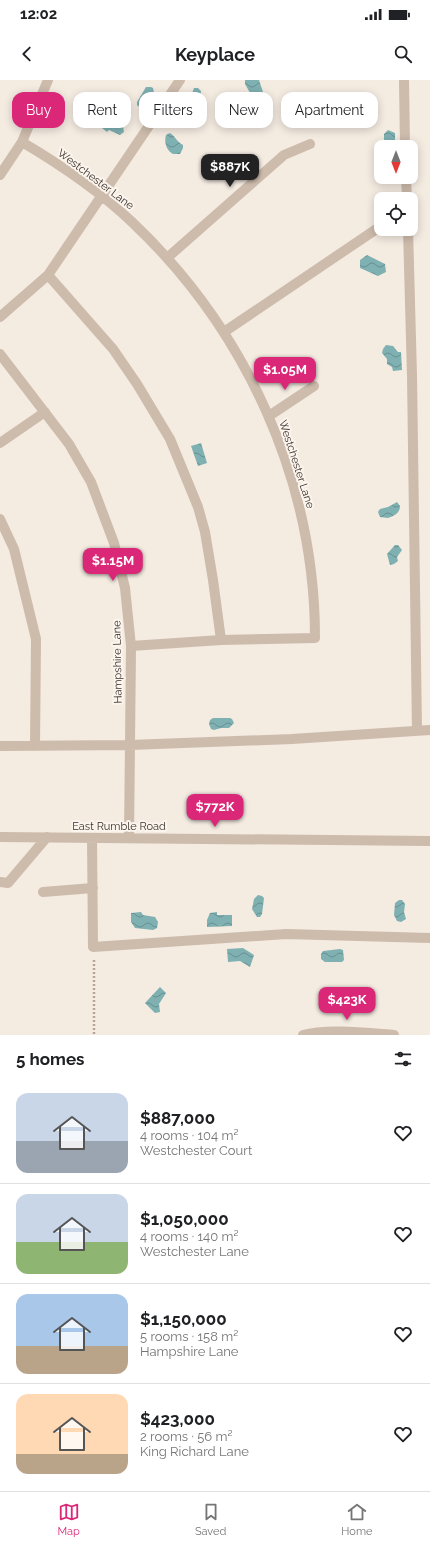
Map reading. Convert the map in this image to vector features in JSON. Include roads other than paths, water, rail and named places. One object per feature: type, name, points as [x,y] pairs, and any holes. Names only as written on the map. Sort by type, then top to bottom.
[{"type":"street","points":[[0,175],[22,142],[48,80]]},
{"type":"street","points":[[0,317],[48,275],[180,80]]},
{"type":"street","points":[[404,80],[406,140]]},
{"type":"street","name":"Westchester Lane","points":[[22,142],[56,162],[102,196],[132,222],[187,280],[224,332],[240,358],[280,443],[301,515],[311,568],[315,638],[221,640],[131,646]]},
{"type":"street","points":[[167,258],[284,155],[310,144]]},
{"type":"street","points":[[224,332],[374,231]]},
{"type":"street","points":[[408,236],[412,376],[417,730]]},
{"type":"street","points":[[48,275],[113,349],[141,390],[170,439],[198,507],[205,532],[221,640]]},
{"type":"street","name":"Hampshire Lane","points":[[0,354],[69,444],[91,482],[114,543],[125,588],[131,646],[129,838]]},
{"type":"street","points":[[268,416],[314,386]]},
{"type":"street","points":[[0,443],[45,412]]},
{"type":"street","points":[[0,520],[14,549],[36,639],[35,746]]},
{"type":"street","points":[[0,746],[130,745],[292,739],[430,730]]},
{"type":"street","name":"East Rumble Road","points":[[0,837],[430,841]]},
{"type":"street","points":[[0,882],[8,882],[48,837]]},
{"type":"street","points":[[92,838],[93,947],[286,934],[430,938]]},
{"type":"street","points":[[43,892],[93,888]]},
{"type":"street","points":[[303,1035],[312,1032],[360,1032],[394,1035]]},
{"type":"water","points":[[245,80],[259,80],[263,92],[250,92],[245,84]]},
{"type":"water","points":[[146,87],[151,87],[153,88],[154,92],[143,92]]},
{"type":"water","points":[[194,88],[198,88],[201,91],[201,92],[192,92]]},
{"type":"water","points":[[139,99],[139,107],[137,105]]},
{"type":"water","points":[[102,128],[123,128],[124,132],[120,135],[109,130],[107,132]]},
{"type":"water","points":[[388,130],[395,133],[395,140],[384,140],[384,134]]},
{"type":"water","points":[[170,133],[183,145],[180,154],[173,154],[167,148],[165,138],[166,135]]},
{"type":"water","points":[[367,255],[385,264],[386,272],[378,276],[360,268],[360,260]]},
{"type":"water","points":[[386,345],[393,346],[398,352],[401,352],[402,370],[393,371],[392,367],[387,364],[387,359],[382,353]]},
{"type":"water","points":[[201,443],[207,463],[198,466],[191,446]]},
{"type":"water","points":[[397,502],[400,506],[399,511],[396,514],[388,518],[380,517],[378,512],[380,509]]},
{"type":"water","points":[[395,545],[398,545],[402,550],[397,557],[398,561],[390,565],[387,554]]},
{"type":"water","points":[[213,718],[230,718],[234,723],[229,728],[214,730],[211,729],[209,724],[210,720]]},
{"type":"water","points":[[258,895],[264,898],[262,914],[260,917],[257,917],[252,909],[254,899]]},
{"type":"water","points":[[402,900],[405,904],[404,912],[406,919],[401,922],[397,921],[394,915],[395,903]]},
{"type":"water","points":[[141,912],[143,915],[155,917],[158,922],[157,928],[153,930],[135,928],[131,922],[131,913]]},
{"type":"water","points":[[217,912],[217,915],[232,915],[232,926],[207,927],[207,920],[210,913]]},
{"type":"water","points":[[243,948],[254,955],[250,967],[240,961],[228,962],[227,949]]},
{"type":"water","points":[[343,950],[344,960],[342,962],[325,962],[321,959],[321,954],[323,951]]},
{"type":"water","points":[[160,987],[166,993],[159,1004],[160,1012],[155,1013],[145,1003]]}]
